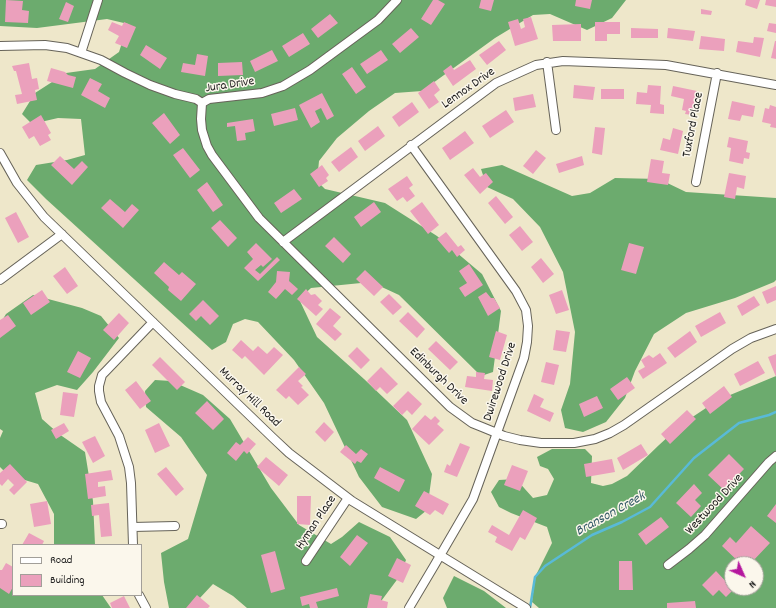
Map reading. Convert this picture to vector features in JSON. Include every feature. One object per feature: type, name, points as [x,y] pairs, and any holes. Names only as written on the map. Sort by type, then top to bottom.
[{"type":"street","points":[[81,53],[98,0]]},
{"type":"street","name":"Jura Drive","points":[[0,46],[45,45],[66,48],[101,60],[150,84],[175,94],[196,99],[202,103],[209,99],[262,93],[283,86],[310,70],[378,20],[397,0]]},
{"type":"street","name":"Lennox Drive","points":[[283,242],[496,83],[526,68],[547,62],[563,61],[666,65],[717,73],[776,85]]},
{"type":"street","points":[[547,62],[556,130]]},
{"type":"street","name":"Tuxford Place","points":[[696,182],[717,73]]},
{"type":"street","name":"Edinburgh Drive","points":[[202,103],[201,119],[204,140],[212,155],[259,218],[450,407],[472,423],[497,433],[520,440],[557,444],[574,443],[595,439],[624,425],[732,349],[751,338],[776,329]]},
{"type":"street","name":"Dwirewood Drive","points":[[408,608],[473,499],[524,358],[528,326],[526,310],[516,291],[411,145]]},
{"type":"street","name":"Murray Hill Road","points":[[0,153],[17,183],[44,217],[273,438],[348,498],[526,608]]},
{"type":"street","points":[[0,280],[62,234]]},
{"type":"street","points":[[133,544],[129,467],[119,436],[101,402],[99,386],[102,376],[106,371],[153,322]]},
{"type":"street","name":"Westwood Drive","points":[[668,566],[689,550],[705,535],[776,456]]},
{"type":"street","name":"Hyman Place","points":[[306,561],[348,498]]},
{"type":"street","points":[[133,527],[175,526]]},
{"type":"street","points":[[140,596],[146,608]]},
{"type":"green space","points":[[0,0],[626,0],[612,18],[587,30],[550,14],[533,15],[495,38],[422,91],[395,93],[369,111],[337,138],[319,161],[317,181],[325,189],[385,203],[437,236],[482,274],[501,311],[493,372],[481,376],[399,295],[371,282],[311,288],[299,299],[317,337],[407,420],[432,474],[427,510],[416,519],[382,507],[359,477],[324,403],[294,360],[258,322],[245,319],[233,324],[226,342],[212,350],[27,180],[36,165],[67,160],[85,155],[81,119],[58,118],[32,124],[22,114],[35,93],[66,73],[95,69],[119,52],[128,24],[107,19],[37,28],[0,26]]},
{"type":"green space","points":[[502,165],[572,196],[590,193],[615,178],[659,179],[686,192],[776,198],[776,280],[735,298],[686,313],[654,334],[635,371],[625,398],[606,422],[583,432],[565,428],[561,410],[570,384],[575,332],[563,272],[540,227],[513,199],[487,187],[481,169]]},
{"type":"green space","points":[[33,295],[82,308],[101,316],[119,338],[77,390],[57,385],[35,393],[42,419],[59,434],[85,452],[93,501],[95,544],[54,544],[54,514],[38,484],[8,475],[0,467],[0,438],[3,431],[0,429],[0,324],[6,314]]},
{"type":"green space","points":[[776,376],[776,608],[539,608],[532,602],[535,577],[552,543],[547,527],[499,507],[491,492],[499,480],[516,479],[533,498],[547,495],[554,479],[548,469],[540,466],[537,457],[552,449],[585,449],[592,456],[591,483],[603,486],[612,484],[627,476],[682,424],[718,400]]},
{"type":"green space","points":[[155,380],[171,381],[203,395],[230,419],[271,488],[299,525],[331,544],[342,537],[359,522],[390,537],[406,560],[399,577],[376,608],[247,608],[233,596],[213,584],[198,600],[202,608],[169,608],[164,582],[161,553],[188,539],[207,475],[181,437],[146,407],[145,391]]},
{"type":"green space","points":[[0,572],[12,578],[12,596],[103,596],[111,608],[0,608]]},
{"type":"green space","points":[[454,576],[484,591],[506,608],[447,608],[443,598]]},
{"type":"building","points":[[6,0],[23,1],[22,10],[29,11],[28,23],[5,22]]},
{"type":"building","points":[[433,0],[438,0],[445,4],[431,25],[421,19]]},
{"type":"building","points":[[481,0],[494,0],[491,11],[479,8]]},
{"type":"building","points":[[576,0],[592,0],[590,9],[575,6]]},
{"type":"building","points":[[746,0],[760,0],[757,9],[745,5]]},
{"type":"building","points":[[766,0],[776,0],[776,7],[765,5]]},
{"type":"building","points":[[66,2],[74,6],[68,22],[59,19]]},
{"type":"building","points":[[701,9],[712,11],[711,15],[701,14]]},
{"type":"building","points":[[330,14],[338,23],[318,38],[311,29]]},
{"type":"building","points":[[531,17],[538,39],[515,46],[508,22],[518,19],[521,29],[525,27],[523,19]]},
{"type":"building","points":[[112,22],[122,26],[124,22],[136,27],[127,48],[115,43],[119,36],[108,30]]},
{"type":"building","points":[[595,22],[620,22],[620,34],[607,34],[607,41],[595,41]]},
{"type":"building","points":[[769,23],[776,24],[776,33],[767,31]]},
{"type":"building","points":[[581,24],[581,41],[553,41],[552,25]]},
{"type":"building","points":[[411,28],[419,37],[400,53],[392,44]]},
{"type":"building","points":[[631,28],[658,29],[658,38],[631,38]]},
{"type":"building","points":[[668,28],[695,31],[693,41],[667,38]]},
{"type":"building","points":[[303,33],[310,44],[289,57],[282,46]]},
{"type":"building","points":[[701,36],[725,39],[724,51],[699,49]]},
{"type":"building","points":[[754,37],[764,38],[760,57],[736,52],[738,41],[753,43]]},
{"type":"building","points":[[499,41],[506,50],[487,65],[479,55]]},
{"type":"building","points":[[776,41],[776,59],[771,58]]},
{"type":"building","points":[[146,45],[167,58],[160,69],[140,55]]},
{"type":"building","points":[[272,50],[278,61],[255,72],[250,61]]},
{"type":"building","points":[[381,50],[388,60],[367,74],[360,64]]},
{"type":"building","points":[[197,54],[208,56],[205,76],[181,72],[183,63],[195,65]]},
{"type":"building","points":[[470,60],[476,69],[453,86],[443,71],[451,65],[454,70]]},
{"type":"building","points":[[242,62],[243,75],[218,76],[218,63]]},
{"type":"building","points":[[29,63],[32,79],[37,78],[39,89],[35,90],[37,100],[17,104],[15,95],[22,94],[16,71],[14,71],[12,66]]},
{"type":"building","points":[[352,67],[366,87],[356,94],[342,74]]},
{"type":"building","points":[[51,68],[76,77],[73,88],[47,81]]},
{"type":"building","points":[[90,78],[102,84],[98,91],[110,98],[105,108],[81,95]]},
{"type":"building","points":[[434,81],[440,90],[434,95],[439,102],[429,109],[418,93]]},
{"type":"building","points":[[574,85],[595,87],[593,100],[573,98]]},
{"type":"building","points":[[648,85],[661,86],[660,104],[664,105],[664,114],[650,113],[651,105],[636,104],[637,92],[647,93]]},
{"type":"building","points":[[673,86],[697,91],[692,115],[685,114],[686,111],[682,110],[684,99],[671,96]]},
{"type":"building","points":[[601,89],[624,89],[624,99],[601,99]]},
{"type":"building","points":[[322,93],[334,116],[327,120],[321,108],[315,111],[320,122],[311,128],[299,105]]},
{"type":"building","points":[[533,94],[536,107],[515,111],[513,98]]},
{"type":"building","points":[[732,101],[755,106],[753,117],[742,115],[740,121],[728,119]]},
{"type":"building","points":[[412,102],[419,112],[399,127],[392,117]]},
{"type":"building","points":[[770,105],[776,107],[776,128],[770,127],[771,124],[762,122],[765,108],[769,109]]},
{"type":"building","points":[[295,108],[298,120],[274,126],[271,114]]},
{"type":"building","points":[[506,110],[514,122],[490,138],[482,126]]},
{"type":"building","points":[[164,113],[180,135],[170,144],[152,123]]},
{"type":"building","points":[[41,115],[51,133],[48,135],[51,140],[40,146],[34,136],[29,139],[22,127]]},
{"type":"building","points":[[253,119],[255,131],[245,133],[246,140],[237,141],[235,126],[227,127],[227,123]]},
{"type":"building","points":[[378,126],[385,136],[365,151],[358,141]]},
{"type":"building","points":[[595,127],[605,128],[602,155],[592,153]]},
{"type":"building","points":[[673,128],[683,131],[678,154],[660,150],[663,138],[670,140]]},
{"type":"building","points":[[465,131],[474,143],[450,160],[442,148]]},
{"type":"building","points":[[729,137],[748,141],[746,152],[750,153],[749,159],[744,158],[743,164],[729,161],[731,148],[727,147]]},
{"type":"building","points":[[351,147],[358,157],[339,172],[331,162]]},
{"type":"building","points":[[183,148],[200,170],[190,178],[173,155]]},
{"type":"building","points":[[536,150],[546,158],[533,174],[523,166]]},
{"type":"building","points":[[60,156],[74,169],[82,161],[88,167],[72,185],[51,165]]},
{"type":"building","points":[[582,156],[584,165],[559,173],[556,164]]},
{"type":"building","points":[[651,159],[664,161],[662,173],[670,174],[668,185],[647,182]]},
{"type":"building","points":[[322,165],[329,175],[326,178],[328,181],[319,187],[310,174]]},
{"type":"building","points":[[473,168],[480,177],[486,173],[493,182],[480,194],[464,175]]},
{"type":"building","points":[[729,173],[746,176],[744,189],[737,187],[735,199],[724,197]]},
{"type":"building","points":[[407,176],[413,185],[409,188],[415,196],[407,202],[403,197],[397,201],[388,189]]},
{"type":"building","points":[[207,182],[223,205],[213,212],[197,190]]},
{"type":"building","points":[[294,189],[302,199],[281,213],[274,203]]},
{"type":"building","points":[[496,196],[513,217],[505,224],[488,203]]},
{"type":"building","points":[[110,199],[125,212],[132,204],[139,210],[123,228],[101,208]]},
{"type":"building","points":[[374,202],[381,212],[361,227],[354,217]]},
{"type":"building","points":[[422,202],[439,225],[428,234],[410,211]]},
{"type":"building","points":[[16,212],[29,237],[18,243],[5,218]]},
{"type":"building","points":[[220,220],[237,238],[228,247],[211,228]]},
{"type":"building","points":[[520,226],[533,242],[522,251],[509,235]]},
{"type":"building","points":[[446,232],[458,247],[461,245],[465,250],[457,257],[452,250],[449,253],[437,239]]},
{"type":"building","points":[[334,237],[351,254],[343,263],[325,246]]},
{"type":"building","points":[[256,243],[272,259],[263,267],[261,265],[255,270],[260,274],[277,257],[280,260],[258,281],[244,268],[253,259],[247,252]]},
{"type":"building","points":[[629,243],[644,247],[636,274],[621,270]]},
{"type":"building","points":[[541,258],[554,274],[543,283],[531,267]]},
{"type":"building","points":[[164,262],[179,275],[182,272],[196,284],[181,301],[168,290],[169,287],[154,273]]},
{"type":"building","points":[[469,264],[483,285],[465,297],[459,288],[467,283],[459,271]]},
{"type":"building","points":[[65,267],[78,286],[67,294],[53,276]]},
{"type":"building","points":[[365,270],[383,287],[374,296],[356,279]]},
{"type":"building","points":[[277,271],[290,272],[289,281],[298,289],[292,295],[285,289],[276,299],[268,292],[276,282]]},
{"type":"building","points":[[776,286],[776,300],[767,304],[762,292]]},
{"type":"building","points":[[306,289],[311,295],[315,294],[322,301],[318,305],[323,309],[316,316],[297,299]]},
{"type":"building","points":[[42,290],[50,302],[31,315],[23,303]]},
{"type":"building","points":[[562,290],[569,310],[556,314],[549,295]]},
{"type":"building","points":[[486,292],[491,298],[494,298],[500,308],[488,316],[478,297]]},
{"type":"building","points":[[389,294],[402,307],[393,315],[380,302]]},
{"type":"building","points":[[754,296],[760,305],[742,316],[737,306]]},
{"type":"building","points":[[203,300],[219,316],[210,325],[201,316],[196,321],[189,314]]},
{"type":"building","points":[[330,308],[341,317],[333,326],[342,334],[335,341],[316,324]]},
{"type":"building","points":[[408,312],[425,329],[417,338],[399,321]]},
{"type":"building","points":[[720,312],[726,323],[701,337],[695,326]]},
{"type":"building","points":[[119,313],[129,323],[114,340],[103,330]]},
{"type":"building","points":[[8,315],[16,326],[0,338],[0,320]]},
{"type":"building","points":[[556,330],[570,332],[566,352],[553,350]]},
{"type":"building","points":[[496,331],[507,335],[500,360],[489,357]]},
{"type":"building","points":[[690,331],[697,342],[675,358],[667,348]]},
{"type":"building","points":[[241,340],[253,351],[258,346],[267,354],[274,347],[283,355],[264,375],[245,356],[242,359],[232,350]]},
{"type":"building","points":[[436,341],[458,362],[450,370],[428,349]]},
{"type":"building","points":[[357,347],[370,360],[361,369],[348,356]]},
{"type":"building","points":[[78,351],[91,358],[80,378],[67,372]]},
{"type":"building","points":[[660,353],[667,363],[643,379],[638,371],[645,367],[641,360],[649,355],[653,358]]},
{"type":"building","points":[[776,354],[776,377],[768,357]]},
{"type":"building","points":[[160,357],[185,382],[177,390],[152,365]]},
{"type":"building","points":[[758,361],[765,373],[740,386],[734,374]]},
{"type":"building","points":[[546,362],[559,365],[554,385],[541,382]]},
{"type":"building","points":[[299,367],[306,374],[298,381],[303,386],[301,387],[309,395],[298,405],[289,396],[286,399],[276,390]]},
{"type":"building","points":[[381,367],[398,384],[387,394],[380,387],[376,391],[367,381]]},
{"type":"building","points":[[476,372],[485,373],[484,379],[493,380],[492,391],[465,387],[467,376],[476,377]]},
{"type":"building","points":[[627,377],[635,388],[618,400],[610,389]]},
{"type":"building","points":[[136,381],[151,401],[140,409],[125,390]]},
{"type":"building","points":[[724,386],[732,397],[710,414],[702,403]]},
{"type":"building","points":[[408,391],[422,404],[412,415],[407,410],[402,415],[393,406]]},
{"type":"building","points":[[63,392],[78,394],[74,417],[60,415]]},
{"type":"building","points":[[534,394],[544,399],[540,407],[554,413],[550,422],[527,411]]},
{"type":"building","points":[[597,396],[603,408],[584,417],[579,404]]},
{"type":"building","points":[[207,401],[224,419],[213,430],[195,413]]},
{"type":"building","points":[[687,410],[696,419],[670,444],[661,434]]},
{"type":"building","points":[[425,415],[431,420],[435,416],[440,421],[437,424],[444,430],[429,445],[412,429]]},
{"type":"building","points":[[324,422],[334,432],[325,442],[315,432]]},
{"type":"building","points":[[64,423],[69,431],[56,439],[51,430]]},
{"type":"building","points":[[159,423],[170,446],[155,453],[145,430]]},
{"type":"building","points":[[95,436],[105,456],[93,463],[82,442]]},
{"type":"building","points":[[248,437],[256,444],[247,454],[244,451],[236,461],[227,453],[236,442],[240,445]]},
{"type":"building","points":[[460,443],[470,447],[457,477],[444,472],[447,464],[450,466]]},
{"type":"building","points":[[641,444],[648,455],[623,470],[617,458]]},
{"type":"building","points":[[346,445],[356,454],[361,449],[368,454],[361,463],[357,461],[355,464],[340,452]]},
{"type":"building","points":[[729,454],[744,469],[724,490],[708,475]]},
{"type":"building","points":[[266,457],[288,475],[279,486],[257,467]]},
{"type":"building","points":[[612,459],[615,472],[586,477],[584,464]]},
{"type":"building","points":[[10,464],[27,482],[14,495],[9,490],[14,485],[8,479],[2,486],[0,484],[0,473]]},
{"type":"building","points":[[512,465],[528,471],[520,491],[504,485]]},
{"type":"building","points":[[166,467],[184,489],[176,496],[157,474]]},
{"type":"building","points":[[380,467],[405,480],[399,492],[374,478]]},
{"type":"building","points":[[111,470],[113,480],[98,482],[98,487],[105,486],[106,496],[88,499],[85,474]]},
{"type":"building","points":[[694,484],[702,493],[695,500],[701,506],[691,517],[676,503]]},
{"type":"building","points":[[424,491],[449,504],[443,515],[435,510],[430,515],[415,506]]},
{"type":"building","points":[[297,496],[311,496],[310,525],[297,524]]},
{"type":"building","points":[[47,501],[51,524],[34,527],[30,504]]},
{"type":"building","points":[[109,503],[112,536],[101,537],[99,515],[92,516],[91,505]]},
{"type":"building","points":[[776,504],[776,523],[767,516]]},
{"type":"building","points":[[523,510],[537,518],[525,540],[520,537],[512,551],[495,542],[497,537],[488,532],[492,525],[509,535]]},
{"type":"building","points":[[661,517],[669,527],[646,545],[638,534]]},
{"type":"building","points":[[751,526],[770,543],[758,556],[733,556],[722,546],[730,537],[736,543]]},
{"type":"building","points":[[29,533],[44,541],[42,544],[23,544]]},
{"type":"building","points":[[357,535],[368,543],[350,566],[340,557]]},
{"type":"building","points":[[275,551],[285,589],[271,593],[261,555]]},
{"type":"building","points":[[397,558],[411,565],[403,583],[388,576]]},
{"type":"building","points":[[619,561],[632,561],[633,590],[619,590]]},
{"type":"building","points":[[6,563],[12,566],[12,589],[9,594],[0,588],[0,570],[2,570]]},
{"type":"building","points":[[716,571],[724,580],[724,595],[719,590],[713,596],[702,585]]},
{"type":"building","points":[[337,588],[339,596],[316,602],[318,608],[310,608],[309,604],[302,606],[300,597]]},
{"type":"building","points":[[370,594],[382,596],[381,600],[388,602],[387,608],[367,608]]},
{"type":"building","points":[[197,595],[210,606],[208,608],[186,608]]},
{"type":"building","points":[[124,596],[130,608],[112,608],[110,603]]},
{"type":"building","points":[[695,601],[696,608],[667,608],[667,603]]},
{"type":"waterway","name":"Branson Creek","points":[[530,608],[535,577],[545,566],[592,535],[622,522],[650,507],[694,458],[739,423],[776,412]]}]
